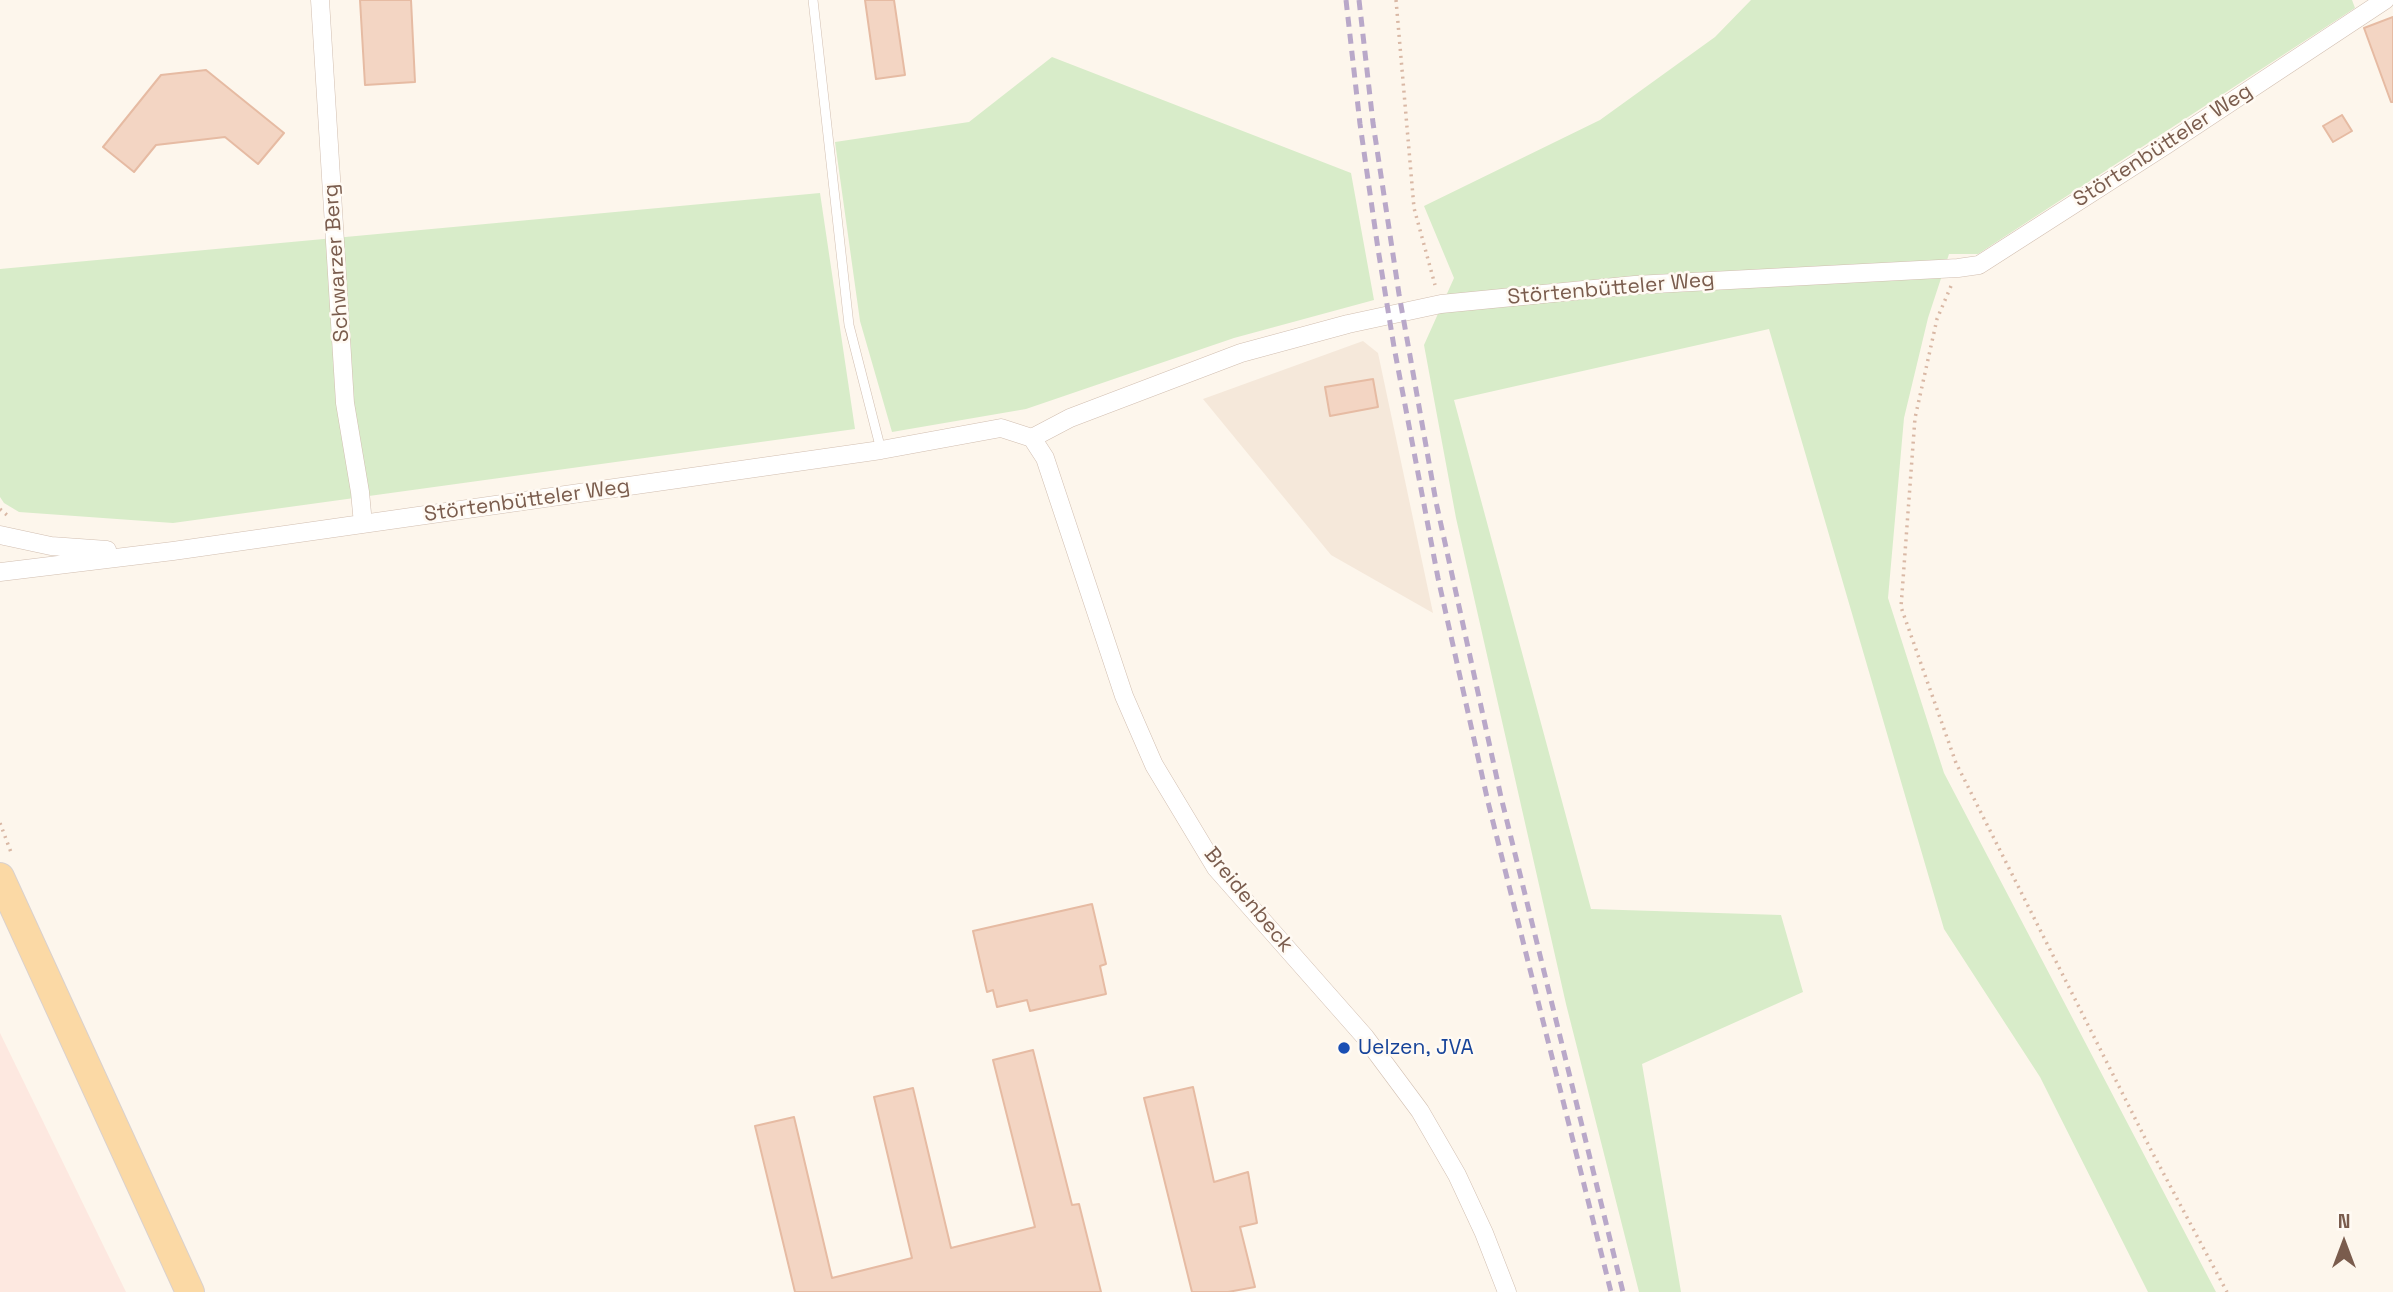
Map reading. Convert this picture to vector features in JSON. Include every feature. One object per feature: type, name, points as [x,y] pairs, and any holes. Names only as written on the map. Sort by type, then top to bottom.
[{"type":"main road","points":[[0,877],[190,1292]]},
{"type":"street","name":"Schwarzer Berg","points":[[320,0],[345,403],[363,524]]},
{"type":"street","name":"Störtenbütteler Weg","points":[[0,572],[173,551],[881,450],[1001,428],[1032,439],[1070,418],[1241,353],[1348,324],[1441,304],[1635,285],[1979,265],[2385,0]]},
{"type":"street","name":"Breidenbeck","points":[[1032,439],[1045,458],[1124,696],[1154,765],[1216,868],[1365,1037],[1420,1111],[1457,1175],[1507,1292]]},
{"type":"street","name":"Störtenbütteler Weg","points":[[0,535],[51,547],[173,551]]},
{"type":"lane","points":[[813,0],[849,325],[881,450]]},
{"type":"path","points":[[1396,0],[1414,208],[1441,304]]},
{"type":"path","points":[[1958,268],[1937,318],[1915,418],[1900,607],[1956,763],[2152,1152],[2227,1292]]},
{"type":"shaded area","points":[[1363,341],[1378,353],[1433,613],[1331,555],[1203,399]]},
{"type":"shaded area","points":[[0,1033],[126,1292],[0,1292]]},
{"type":"green space","points":[[1751,0],[2352,0],[2355,8],[1978,254],[1949,254],[1928,318],[1904,418],[1888,598],[1944,773],[2216,1292],[2148,1292],[2040,1077],[1944,929],[1769,329],[1454,400],[1591,909],[1781,915],[1803,992],[1642,1064],[1681,1292],[1639,1292],[1566,1004],[1456,518],[1424,345],[1454,278],[1424,206],[1600,120],[1715,37]]},
{"type":"green space","points":[[1052,57],[1351,173],[1374,300],[1234,338],[1026,409],[892,432],[860,321],[835,142],[969,122]]},
{"type":"green space","points":[[820,193],[855,429],[173,523],[19,512],[4,503],[0,497],[0,269]]},
{"type":"building","points":[[360,0],[411,0],[415,82],[365,85]]},
{"type":"building","points":[[865,0],[894,0],[905,75],[876,79]]},
{"type":"building","points":[[2393,17],[2393,102],[2391,102],[2364,28]]},
{"type":"building","points":[[206,70],[284,133],[258,164],[225,137],[156,145],[134,172],[103,147],[161,75]]},
{"type":"building","points":[[2342,115],[2352,131],[2333,142],[2323,126]]},
{"type":"building","points":[[1373,379],[1378,407],[1330,416],[1325,387]]},
{"type":"building","points":[[1092,904],[1106,964],[1100,966],[1106,994],[1030,1011],[1027,1000],[997,1007],[993,990],[987,992],[973,931]]},
{"type":"building","points":[[1033,1050],[1072,1205],[1079,1204],[1101,1292],[795,1292],[755,1126],[794,1117],[832,1278],[912,1258],[874,1097],[913,1088],[951,1248],[1035,1227],[993,1060]]},
{"type":"building","points":[[1193,1087],[1214,1182],[1248,1172],[1257,1223],[1240,1227],[1255,1287],[1228,1292],[1192,1292],[1144,1098]]},
{"type":"railway","points":[[1346,0],[1378,249],[1438,578],[1488,802],[1611,1292]]},
{"type":"railway","points":[[1359,0],[1373,123],[1399,294],[1436,502],[1501,797],[1623,1292]]},
{"type":"place","name":"Uelzen, JVA","points":[[1344,1048]]}]
